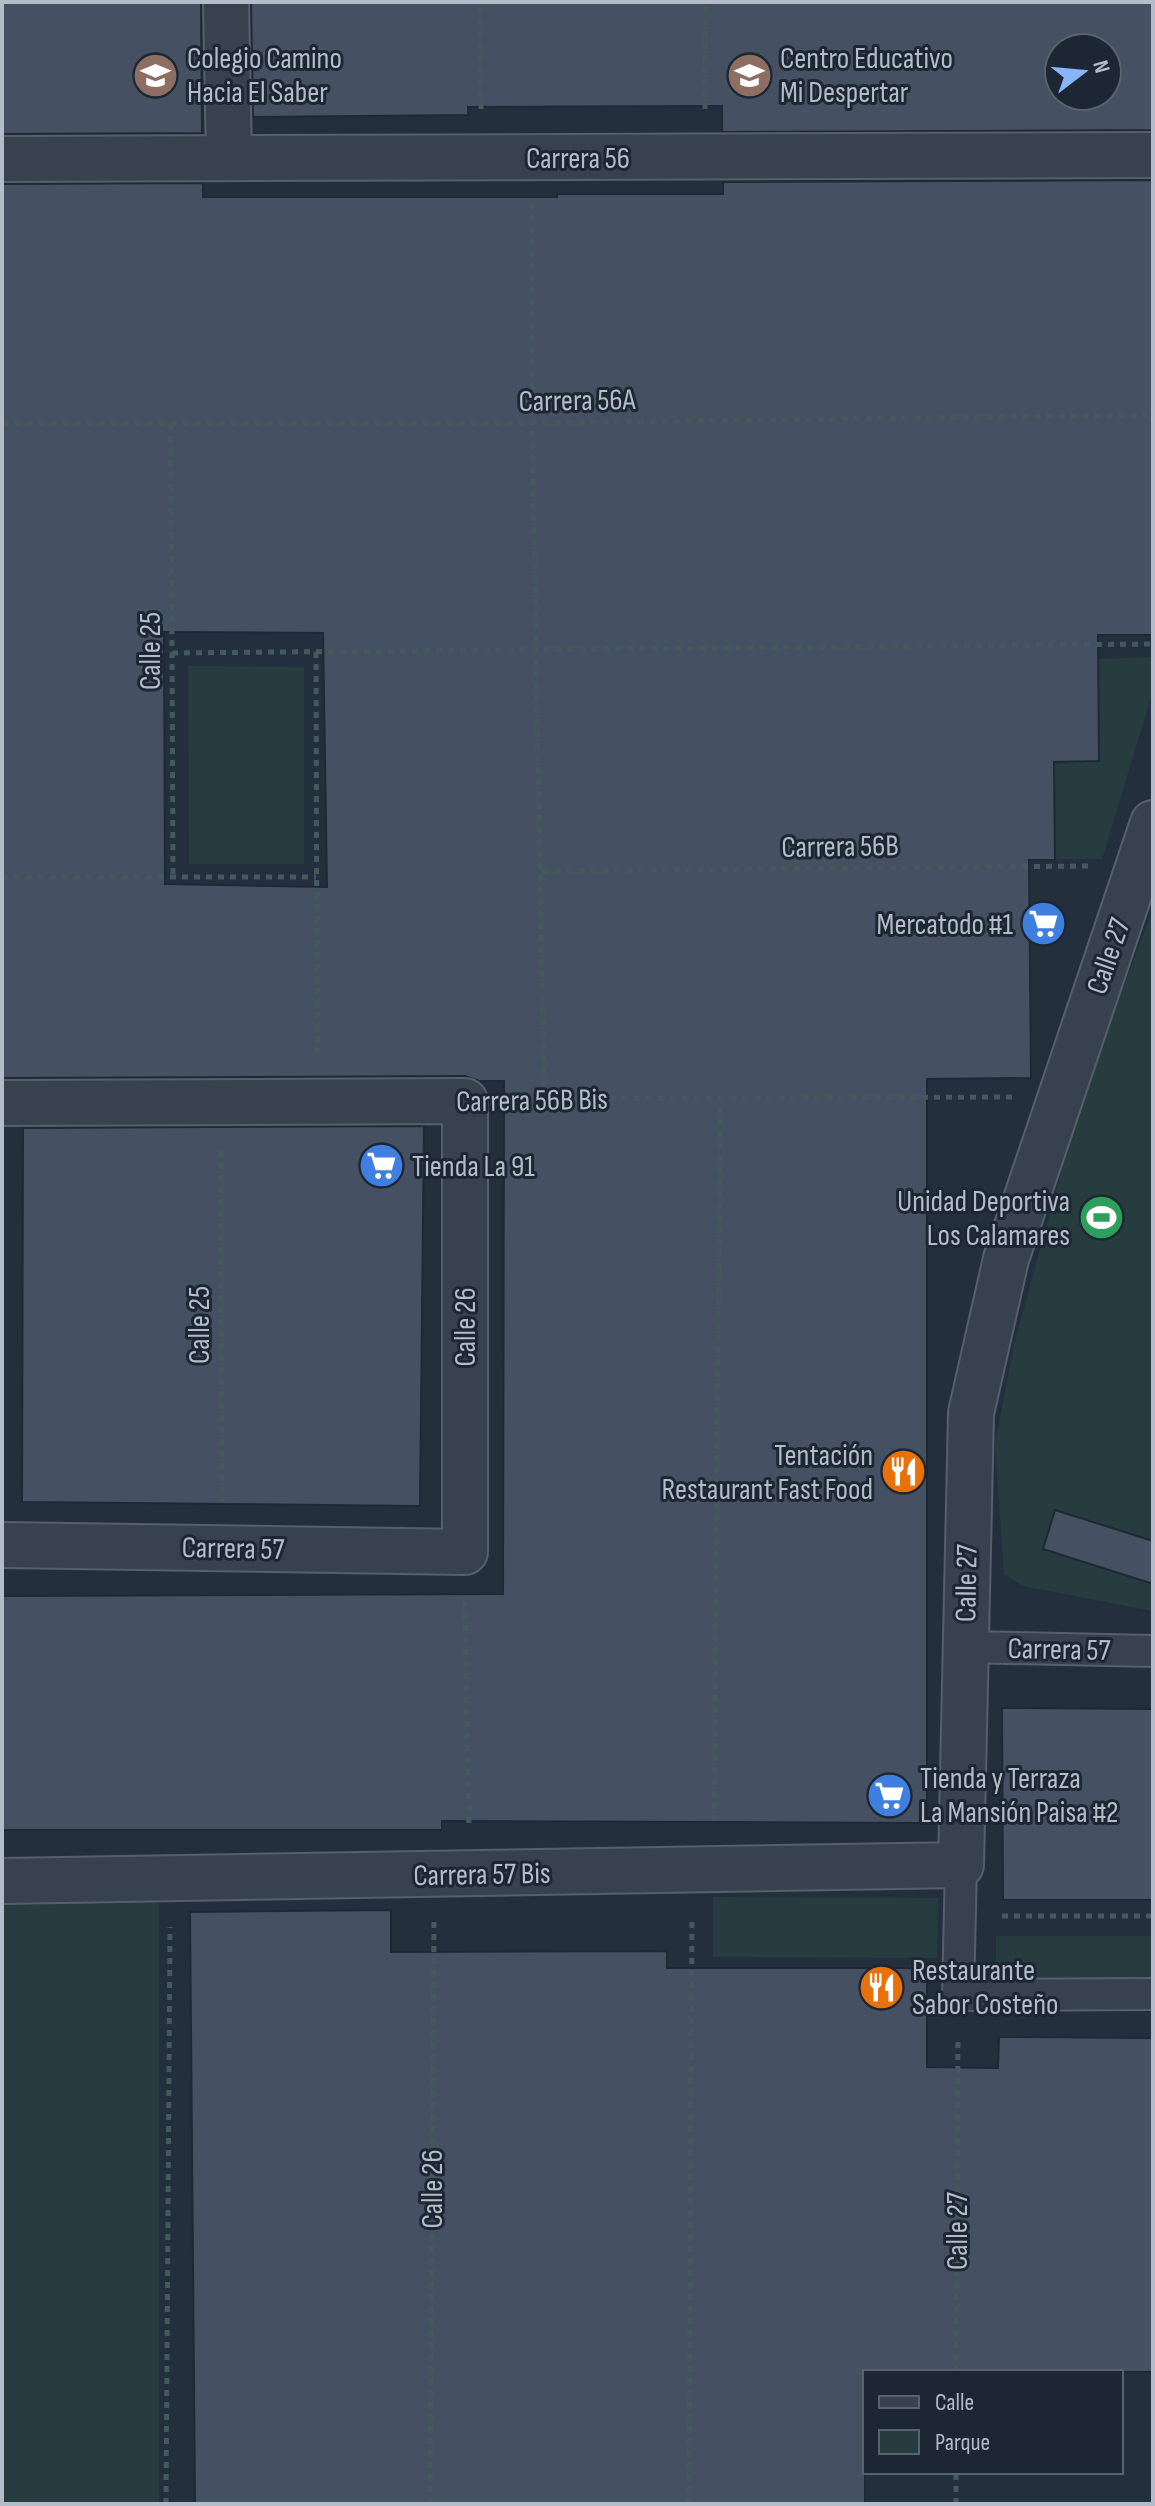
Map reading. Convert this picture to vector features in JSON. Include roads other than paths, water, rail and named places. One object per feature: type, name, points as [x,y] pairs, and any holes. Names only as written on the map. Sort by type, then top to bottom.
[{"type":"street","points":[[226,2],[229,158]]},
{"type":"street","name":"Carrera 56","points":[[2,159],[1153,155]]},
{"type":"street","name":"Calle 27","points":[[961,1865],[971,1413],[1006,1259],[1153,823]]},
{"type":"street","name":"Carrera 56B Bis","points":[[2,1103],[465,1101]]},
{"type":"street","name":"Calle 26","points":[[465,1101],[465,1552]]},
{"type":"street","name":"Carrera 57","points":[[2,1545],[465,1552]]},
{"type":"street","name":"Carrera 57 Bis","points":[[2,1881],[961,1865]]},
{"type":"lane","name":"Carrera 57","points":[[965,1647],[1153,1651]]},
{"type":"lane","name":"Calle 27","points":[[961,1865],[958,1995],[1153,1994]]},
{"type":"place","name":"Colegio Camino Hacia El Saber","points":[[156,75]]},
{"type":"place","name":"Centro Educativo Mi Despertar","points":[[749,75]]},
{"type":"place","name":"Mercatodo #1","points":[[1044,924]]},
{"type":"place","name":"Tienda La 91","points":[[381,1166]]},
{"type":"place","name":"Unidad Deportiva Los Calamares","points":[[1101,1218]]},
{"type":"place","name":"Tentación Restaurant Fast Food","points":[[904,1472]]},
{"type":"place","name":"Tienda y Terraza La Mansión Paisa #2","points":[[889,1795]]},
{"type":"place","name":"Restaurante Sabor Costeño","points":[[881,1987]]}]
